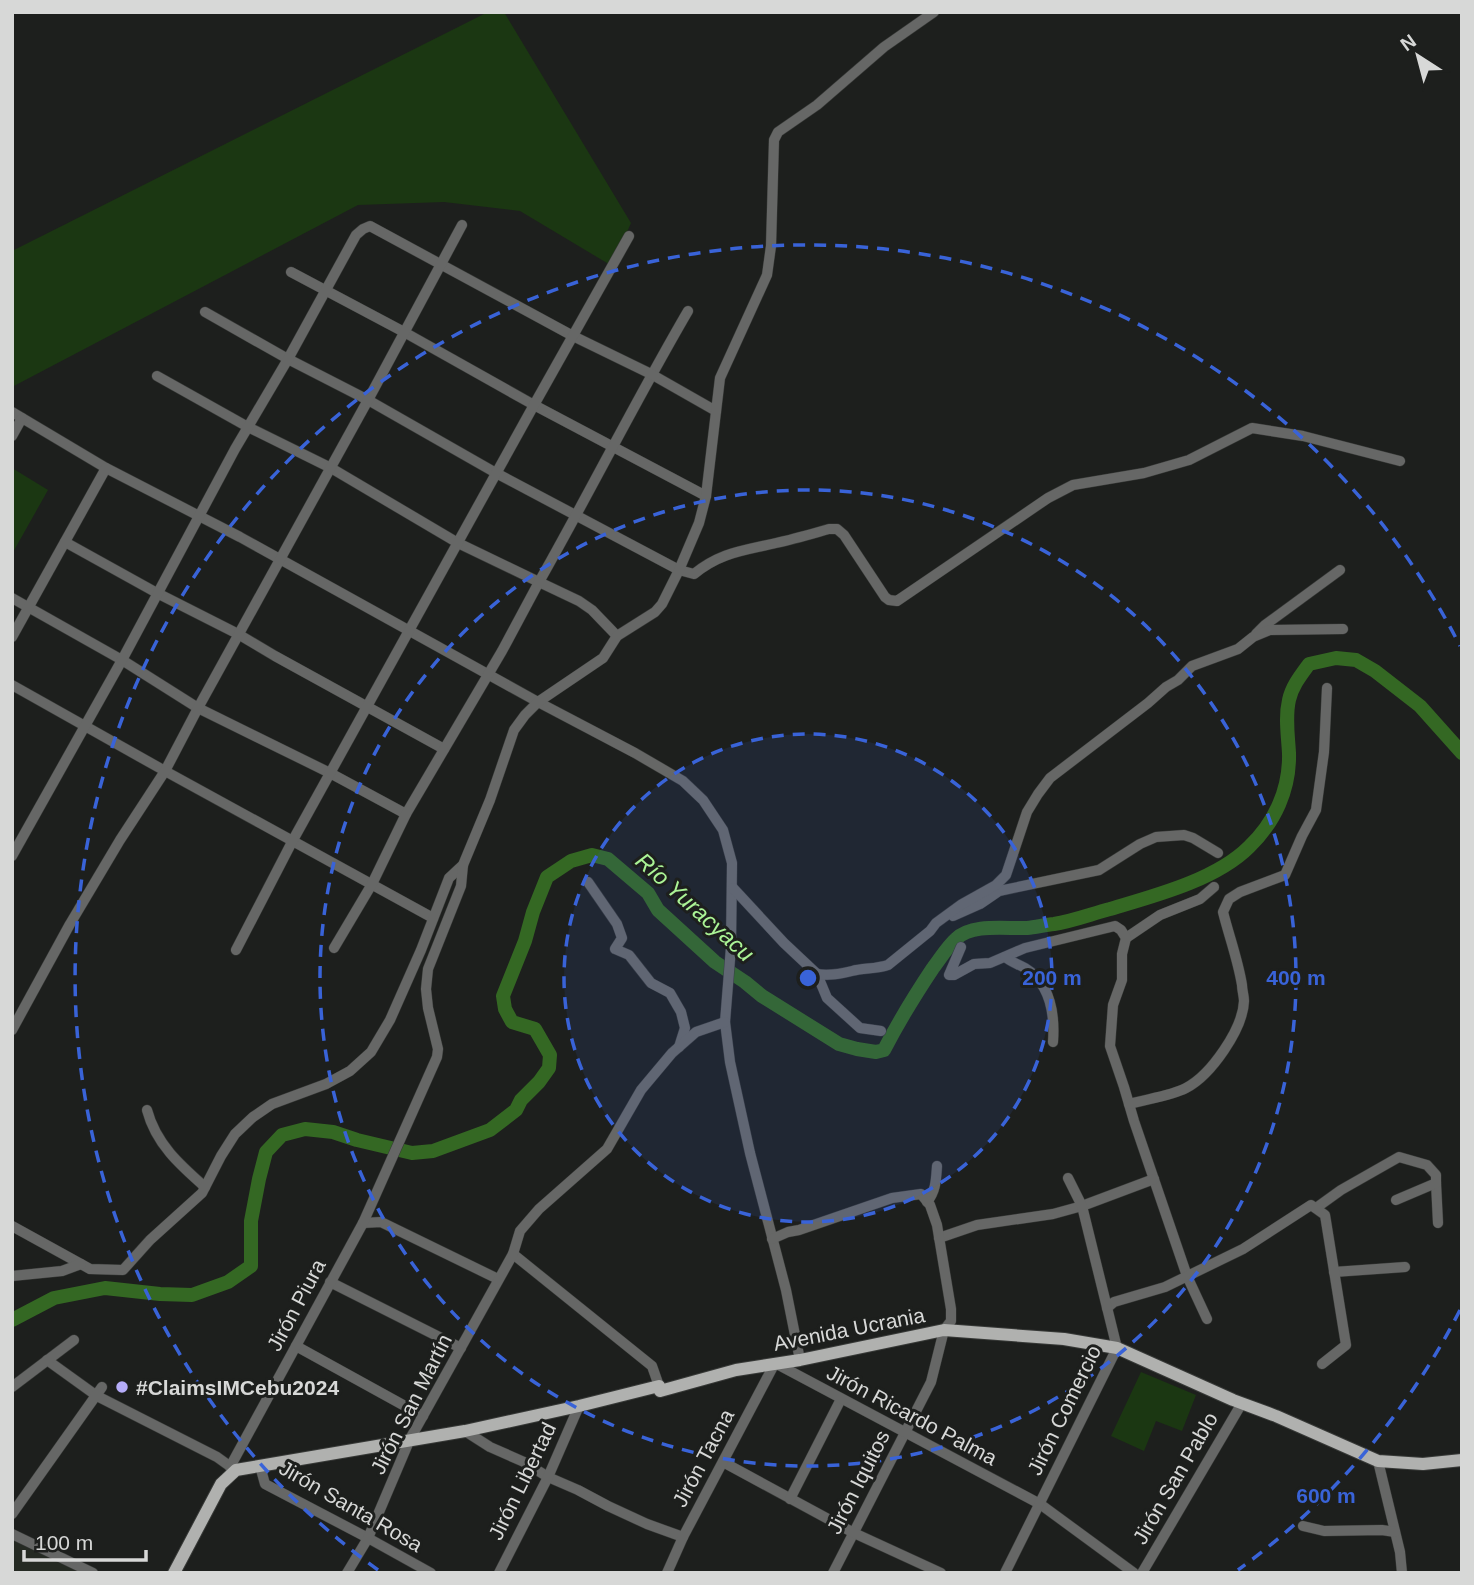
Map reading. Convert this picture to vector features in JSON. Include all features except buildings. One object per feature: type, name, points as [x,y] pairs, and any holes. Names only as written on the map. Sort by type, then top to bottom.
[{"type":"main road","name":"Avenida Ucrania","points":[[233,1468],[260,1466],[465,1431],[659,1386],[660,1391],[736,1370],[800,1360],[944,1330],[1064,1339],[1117,1348],[1378,1461],[1423,1464],[1462,1460]]},
{"type":"main road","name":"Jirón Piura","points":[[174,1573],[233,1468]]},
{"type":"street","points":[[12,1276],[62,1272],[85,1267],[123,1270],[150,1240],[202,1194],[235,1133],[253,1117],[272,1104],[326,1084],[350,1071],[371,1052],[390,1020],[449,878],[463,865],[490,800],[514,730],[538,702],[603,658],[617,636],[656,612],[663,604],[679,570],[706,496],[720,378],[767,275],[771,246],[774,140],[778,132],[817,105],[884,47],[934,12]]},
{"type":"street","points":[[12,1030],[70,924],[165,771],[462,225]]},
{"type":"street","points":[[12,856],[248,427],[356,235],[363,229],[370,226],[716,411]]},
{"type":"street","points":[[236,950],[293,840],[629,236]]},
{"type":"street","points":[[291,272],[706,496]]},
{"type":"street","points":[[334,948],[372,884],[406,814],[524,612],[651,374],[688,311]]},
{"type":"street","points":[[205,312],[496,473],[679,570],[694,574],[712,562],[741,550],[837,529],[844,535],[885,597],[897,601],[1048,498],[1073,485],[1144,473],[1189,460],[1252,428],[1303,436],[1400,461]]},
{"type":"street","points":[[157,376],[248,427],[331,468],[458,543],[586,605],[617,636]]},
{"type":"street","points":[[12,412],[106,468],[279,559],[683,781],[703,800],[723,830],[732,863],[731,947],[725,1022],[730,1062],[750,1153],[786,1290],[800,1360]]},
{"type":"street","points":[[12,436],[22,418]]},
{"type":"street","points":[[12,637],[106,468]]},
{"type":"street","points":[[65,542],[238,634],[444,749]]},
{"type":"street","points":[[817,974],[836,975],[888,965],[912,947],[936,923],[962,904],[996,885],[1006,875],[1027,812],[1050,778],[1178,680],[1192,666],[1238,649],[1265,625],[1340,570]]},
{"type":"street","points":[[12,598],[122,660],[198,708],[406,814]]},
{"type":"street","points":[[1253,636],[1270,630],[1343,629]]},
{"type":"street","points":[[12,685],[433,918]]},
{"type":"street","points":[[1129,1104],[1186,1088],[1213,1064],[1240,1020],[1244,1000],[1223,912],[1229,899],[1240,892],[1285,875],[1316,810],[1324,752],[1326,688]]},
{"type":"street","points":[[946,916],[980,904],[999,891],[1099,870],[1156,836],[1184,835],[1218,853]]},
{"type":"street","name":"Jirón Piura","points":[[233,1468],[363,1223],[438,1057],[428,1008],[428,970],[461,886],[463,865]]},
{"type":"street","points":[[589,882],[617,924],[622,938],[615,949],[629,955],[651,983],[670,993],[681,1012],[685,1028],[679,1047]]},
{"type":"street","points":[[1207,1319],[1187,1276],[1110,1046],[1113,1005],[1122,980],[1122,954],[1126,938],[1160,915],[1200,899],[1214,887]]},
{"type":"street","points":[[733,888],[817,974],[827,998],[860,1028],[881,1031]]},
{"type":"street","points":[[961,947],[949,975],[974,964],[990,963],[1025,948],[1115,926],[1126,938]]},
{"type":"street","points":[[1005,957],[1012,963],[1023,966],[1046,990],[1054,1027],[1053,1042]]},
{"type":"street","name":"Jirón San Martín","points":[[347,1573],[368,1538],[410,1440],[513,1254],[520,1231],[540,1209],[607,1149],[641,1090],[679,1047],[696,1032],[725,1022]]},
{"type":"street","points":[[147,1110],[164,1147],[205,1187]]},
{"type":"street","points":[[1107,1308],[1114,1302],[1165,1287],[1243,1249],[1399,1157],[1427,1165],[1436,1175],[1438,1223]]},
{"type":"street","points":[[772,1239],[892,1198],[921,1194],[927,1202],[936,1184],[937,1166]]},
{"type":"street","name":"Jirón Comercio","points":[[1005,1573],[1117,1348],[1082,1206],[1068,1178]]},
{"type":"street","points":[[939,1238],[977,1225],[1053,1214],[1154,1179]]},
{"type":"street","points":[[1396,1200],[1436,1183]]},
{"type":"street","name":"Jirón Iquitos","points":[[833,1573],[931,1382],[944,1330],[951,1321],[937,1225],[927,1202]]},
{"type":"street","points":[[1313,1207],[1325,1215],[1346,1345],[1322,1364]]},
{"type":"street","points":[[363,1223],[381,1222],[498,1279]]},
{"type":"street","points":[[12,1226],[85,1267]]},
{"type":"street","points":[[513,1254],[652,1366],[659,1386]]},
{"type":"street","points":[[1334,1272],[1405,1267]]},
{"type":"street","points":[[330,1282],[461,1348]]},
{"type":"street","points":[[12,1387],[74,1340]]},
{"type":"street","points":[[296,1346],[423,1416]]},
{"type":"street","points":[[47,1360],[233,1468]]},
{"type":"street","name":"Jirón Ricardo Palma","points":[[775,1363],[1040,1504],[1134,1573]]},
{"type":"street","name":"Jirón Tacna","points":[[668,1573],[683,1537],[775,1363]]},
{"type":"street","points":[[12,1514],[99,1391]]},
{"type":"street","points":[[790,1499],[841,1399]]},
{"type":"street","name":"Jirón San Pablo","points":[[1142,1573],[1242,1403]]},
{"type":"street","name":"Jirón Libertad","points":[[499,1573],[548,1477],[579,1406]]},
{"type":"street","points":[[465,1431],[548,1477],[648,1524],[683,1537]]},
{"type":"street","points":[[1378,1461],[1400,1552],[1402,1573]]},
{"type":"street","points":[[723,1462],[854,1533],[941,1573]]},
{"type":"street","name":"Jirón Santa Rosa","points":[[260,1466],[265,1484],[431,1573]]},
{"type":"street","points":[[1303,1526],[1324,1531],[1395,1532]]},
{"type":"street","points":[[12,1534],[93,1573]]},
{"type":"shaded area","points":[[12,1535],[91,1573],[12,1573]]},
{"type":"green space","points":[[488,12],[504,12],[631,223],[612,266],[520,211],[444,202],[358,205],[12,387],[12,251]]},
{"type":"green space","points":[[12,468],[48,490],[12,554]]},
{"type":"green space","points":[[1141,1372],[1196,1395],[1182,1431],[1156,1421],[1144,1451],[1111,1436]]},
{"type":"waterway","name":"Río Yuracyacu","points":[[12,1320],[54,1298],[105,1288],[192,1295],[228,1282],[251,1266],[251,1221],[259,1179],[266,1152],[282,1135],[305,1129],[333,1132],[412,1153],[433,1151],[490,1130],[516,1110],[521,1100],[549,1068],[550,1055],[535,1029],[512,1022],[505,1009],[503,996],[547,877],[571,861],[592,855],[608,859],[648,893],[658,910],[715,962],[762,996],[839,1044],[876,1052],[884,1050],[933,968],[963,934],[980,929],[1027,928],[1061,923],[1146,898],[1202,878],[1220,869],[1249,847],[1266,827],[1284,792],[1289,766],[1289,700],[1309,664],[1336,658],[1356,660],[1375,671],[1420,706],[1462,753]]},
{"type":"place","name":"#ClaimsIMCebu2024","points":[[122,1387]]}]
